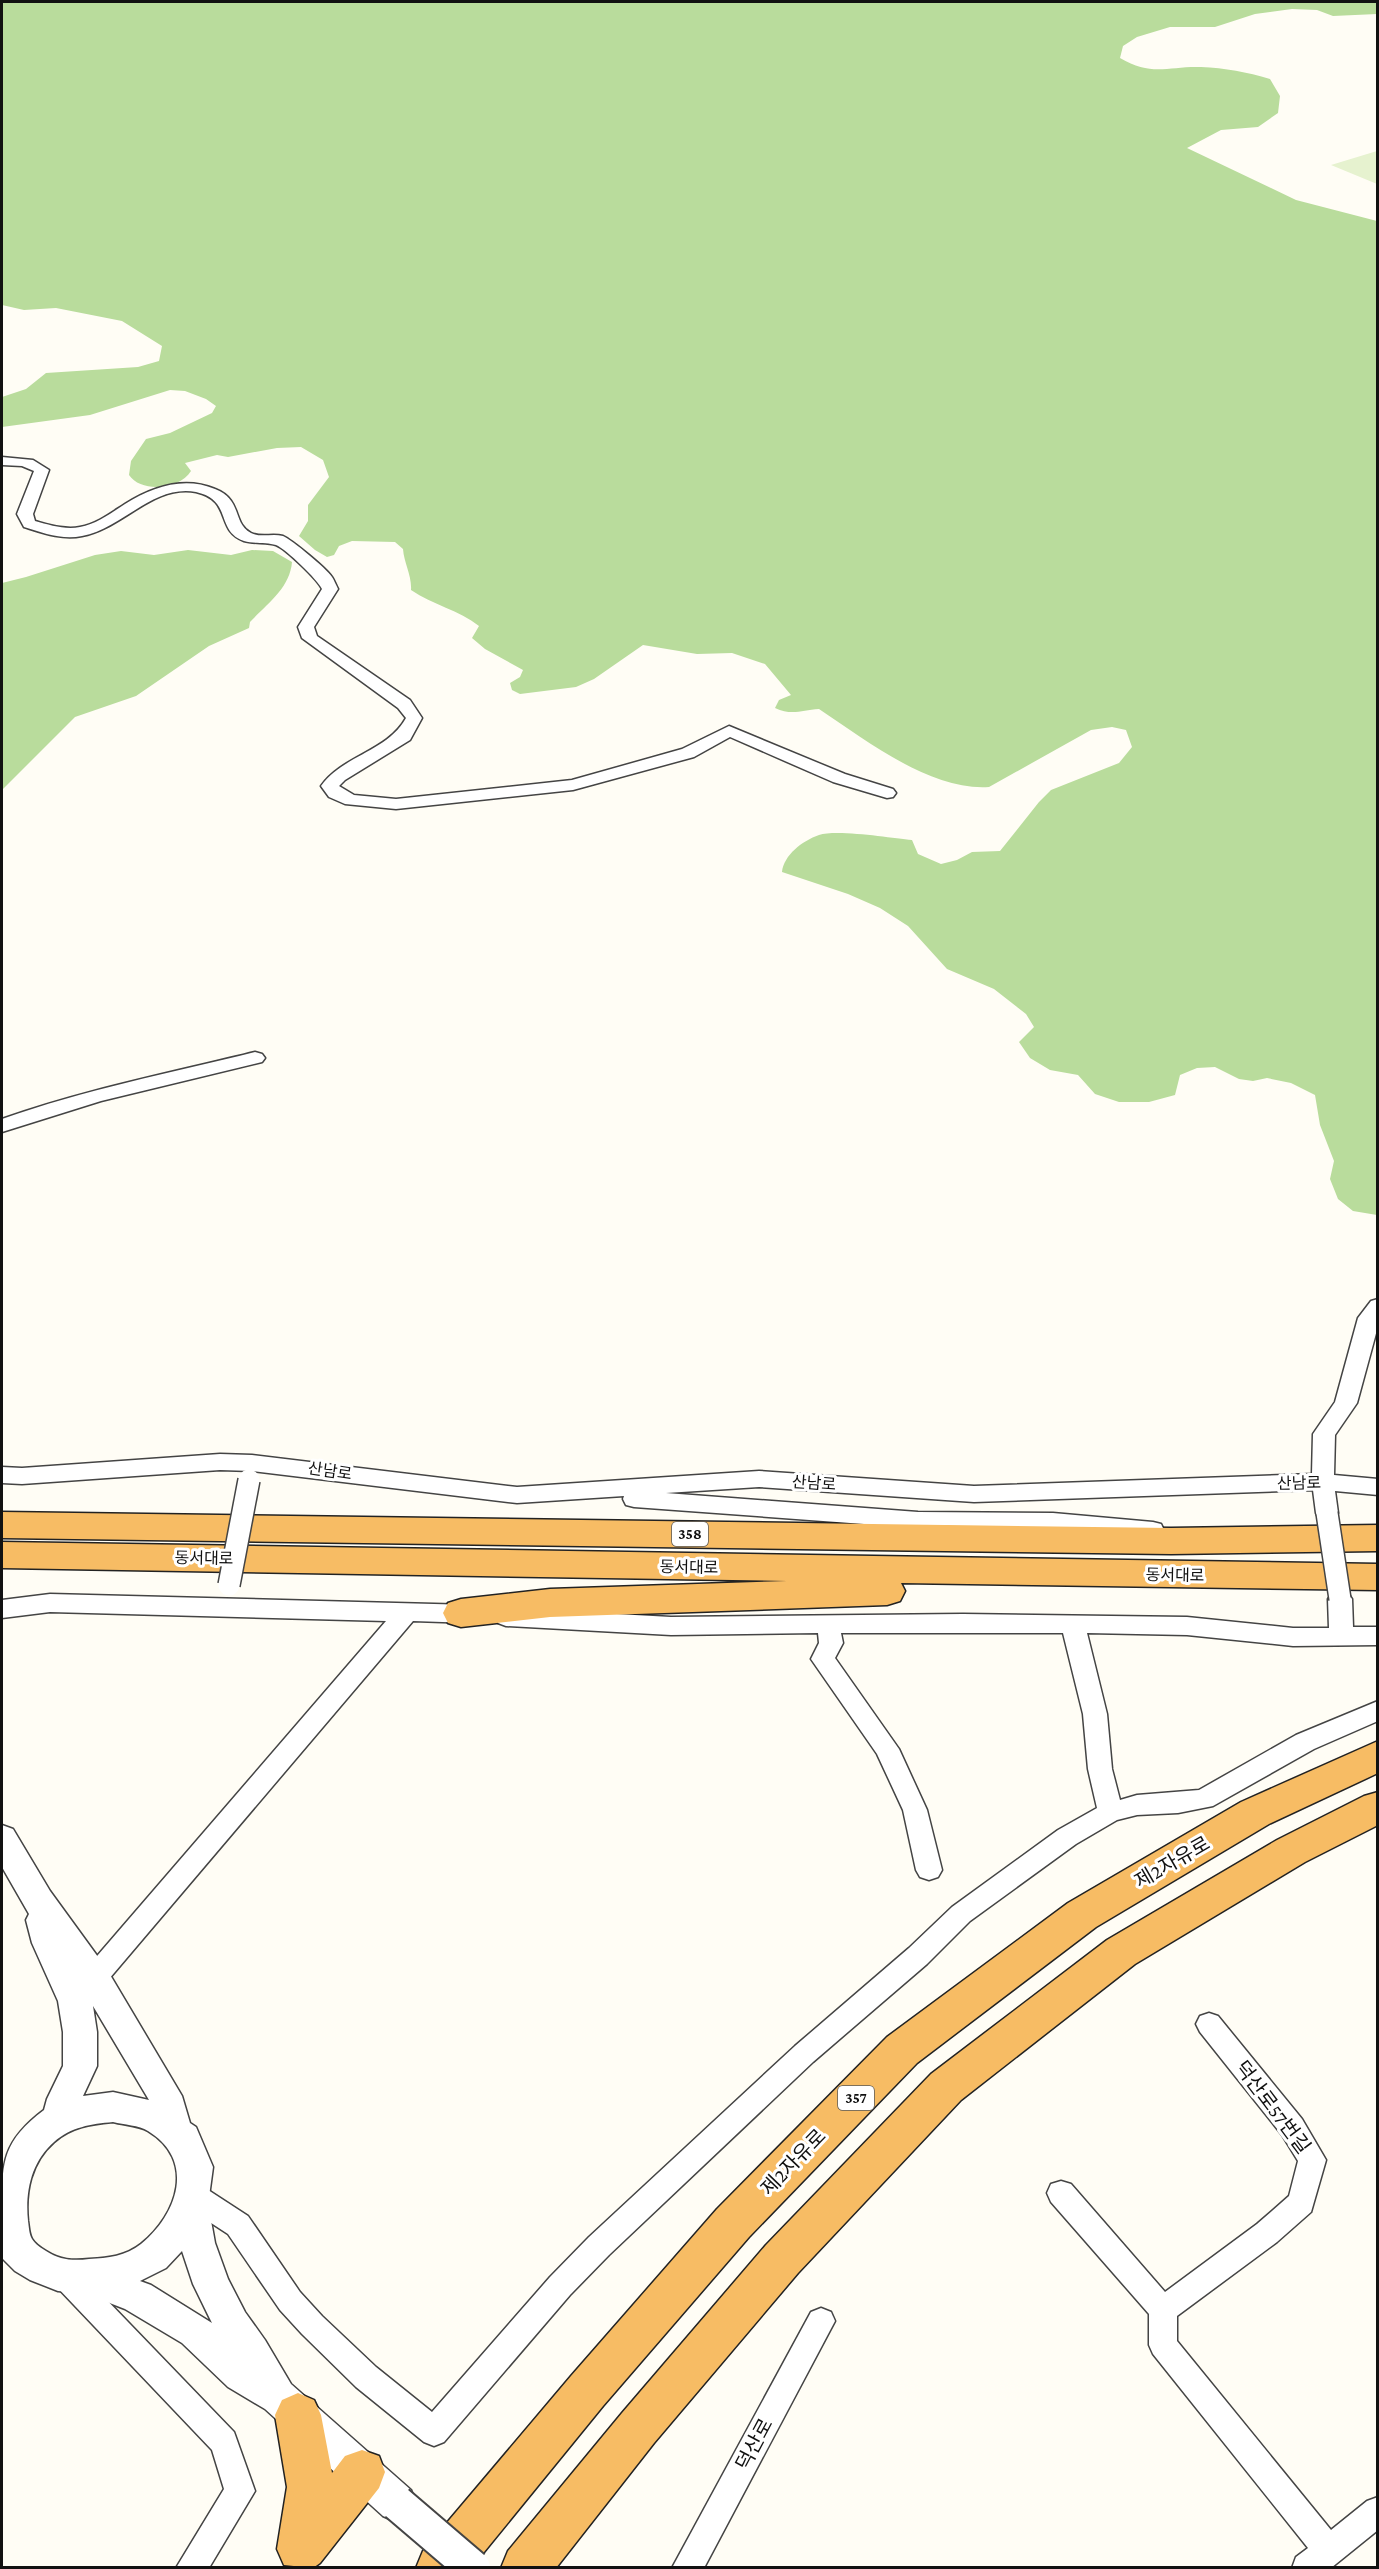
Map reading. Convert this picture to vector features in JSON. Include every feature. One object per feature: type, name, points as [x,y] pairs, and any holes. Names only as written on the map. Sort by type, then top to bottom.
[{"type":"highway","name":"동서대로","points":[[2,1525],[1171,1541],[1377,1538]]},
{"type":"highway","name":"동서대로","points":[[2,1555],[1377,1577]]},
{"type":"highway","points":[[461,1613],[561,1603],[864,1592],[1204,1590],[1301,1576]]},
{"type":"highway","name":"제2자유로","points":[[440,2568],[587,2391],[733,2223],[902,2050],[1082,1915],[1254,1813],[1377,1756]]},
{"type":"highway","points":[[525,2568],[638,2428],[782,2259],[946,2086],[1121,1952],[1291,1851],[1377,1807]]},
{"type":"highway","points":[[288,2406],[311,2487],[295,2558]]},
{"type":"highway","points":[[295,2558],[362,2472]]},
{"type":"street","points":[[2,461],[22,461],[42,470],[25,514],[29,524],[42,529],[67,534],[94,529],[111,522],[151,495],[178,487],[193,487],[221,498],[229,507],[232,523],[249,538],[258,541],[279,540],[325,578],[330,590],[306,627],[310,638],[404,704],[414,718],[404,736],[339,776],[330,786],[335,793],[351,800],[396,804],[573,785],[688,753],[729,731],[839,778],[887,793]]},
{"type":"street","points":[[2,1126],[74,1104],[255,1058]]},
{"type":"street","points":[[1341,1636],[1340,1599],[1323,1482],[1324,1434],[1346,1403],[1371,1334],[1369,1318],[1377,1306]]},
{"type":"street","name":"산남로","points":[[2,1474],[22,1476],[220,1462],[251,1471],[517,1495],[759,1479],[974,1494],[1323,1482],[1377,1487]]},
{"type":"street","points":[[221,1608],[229,1585],[251,1471]]},
{"type":"street","points":[[517,1495],[652,1499],[918,1520],[1053,1521],[1264,1540]]},
{"type":"street","points":[[2,1601],[461,1613],[671,1626],[963,1623],[1187,1626],[1293,1636],[1377,1636]]},
{"type":"street","points":[[2,1609],[50,1603]]},
{"type":"street","points":[[94,1978],[406,1613]]},
{"type":"street","points":[[828,1624],[831,1643],[823,1659],[887,1749],[915,1810],[929,1870]]},
{"type":"street","points":[[1073,1625],[1095,1714],[1100,1769],[1110,1812]]},
{"type":"street","points":[[193,2202],[238,2225],[290,2301],[312,2325],[366,2377],[434,2432],[560,2286],[804,2054],[918,1956],[961,1914],[1067,1837],[1110,1812],[1137,1805],[1204,1799],[1305,1742],[1377,1710]]},
{"type":"street","points":[[2,1838],[38,1901],[94,1978],[165,2096],[174,2130]]},
{"type":"street","points":[[38,1901],[49,1943],[75,2001],[80,2032],[80,2066],[64,2099],[31,2136],[9,2170],[3,2191],[3,2220],[16,2256],[50,2271],[77,2277],[138,2297],[195,2331],[241,2375],[288,2406],[473,2568]]},
{"type":"street","name":"덕산로57번길","points":[[1163,2310],[1267,2233],[1300,2203],[1312,2160],[1292,2127],[1209,2024]]},
{"type":"street","points":[[31,2136],[90,2109],[121,2108],[151,2115],[174,2130],[187,2146],[195,2165],[193,2202],[197,2243],[211,2284],[232,2324],[288,2406]]},
{"type":"street","points":[[1060,2193],[1163,2310],[1163,2345],[1317,2559],[1377,2511]]},
{"type":"street","points":[[77,2277],[122,2272],[153,2257],[177,2234],[193,2202]]},
{"type":"street","points":[[77,2277],[224,2442],[240,2491],[191,2568]]},
{"type":"street","name":"덕산로","points":[[687,2568],[821,2321]]},
{"type":"green space","points":[[2,2],[1377,2],[1377,14],[1333,16],[1317,10],[1292,9],[1255,14],[1215,27],[1170,27],[1137,37],[1123,46],[1120,58],[1131,64],[1151,69],[1210,68],[1253,74],[1270,79],[1280,96],[1278,113],[1258,127],[1221,130],[1187,148],[1296,200],[1377,221],[1377,1215],[1353,1211],[1338,1199],[1330,1179],[1334,1161],[1320,1125],[1315,1095],[1291,1083],[1267,1078],[1253,1081],[1239,1079],[1215,1067],[1197,1068],[1180,1075],[1175,1095],[1149,1102],[1119,1102],[1095,1094],[1078,1075],[1050,1070],[1030,1058],[1019,1042],[1034,1027],[1026,1014],[994,989],[947,969],[908,926],[880,908],[848,894],[782,872],[786,860],[795,849],[827,833],[851,833],[912,840],[918,854],[941,864],[957,860],[972,852],[1000,851],[1051,790],[1119,763],[1132,747],[1126,730],[1112,727],[1091,730],[989,787],[967,786],[944,781],[900,761],[819,709],[792,712],[775,708],[779,700],[791,695],[765,664],[732,653],[697,654],[643,645],[594,679],[576,687],[520,694],[512,690],[510,683],[520,677],[523,670],[485,649],[472,638],[479,626],[411,590],[403,549],[395,542],[352,541],[339,546],[334,555],[327,557],[299,536],[308,521],[308,505],[329,477],[323,460],[301,447],[277,448],[228,457],[217,455],[185,463],[191,471],[178,482],[151,487],[142,485],[129,475],[131,461],[146,439],[170,433],[212,413],[216,406],[206,399],[185,391],[170,390],[90,415],[2,427],[2,397],[26,389],[46,373],[138,367],[159,361],[162,346],[122,321],[56,308],[24,310],[2,305]]},
{"type":"green space","points":[[1377,151],[1377,184],[1331,165]]},
{"type":"green space","points":[[188,550],[231,555],[252,550],[273,551],[292,562],[282,588],[250,622],[249,628],[209,646],[136,696],[75,717],[2,790],[2,583],[95,555],[121,551],[154,555]]}]
